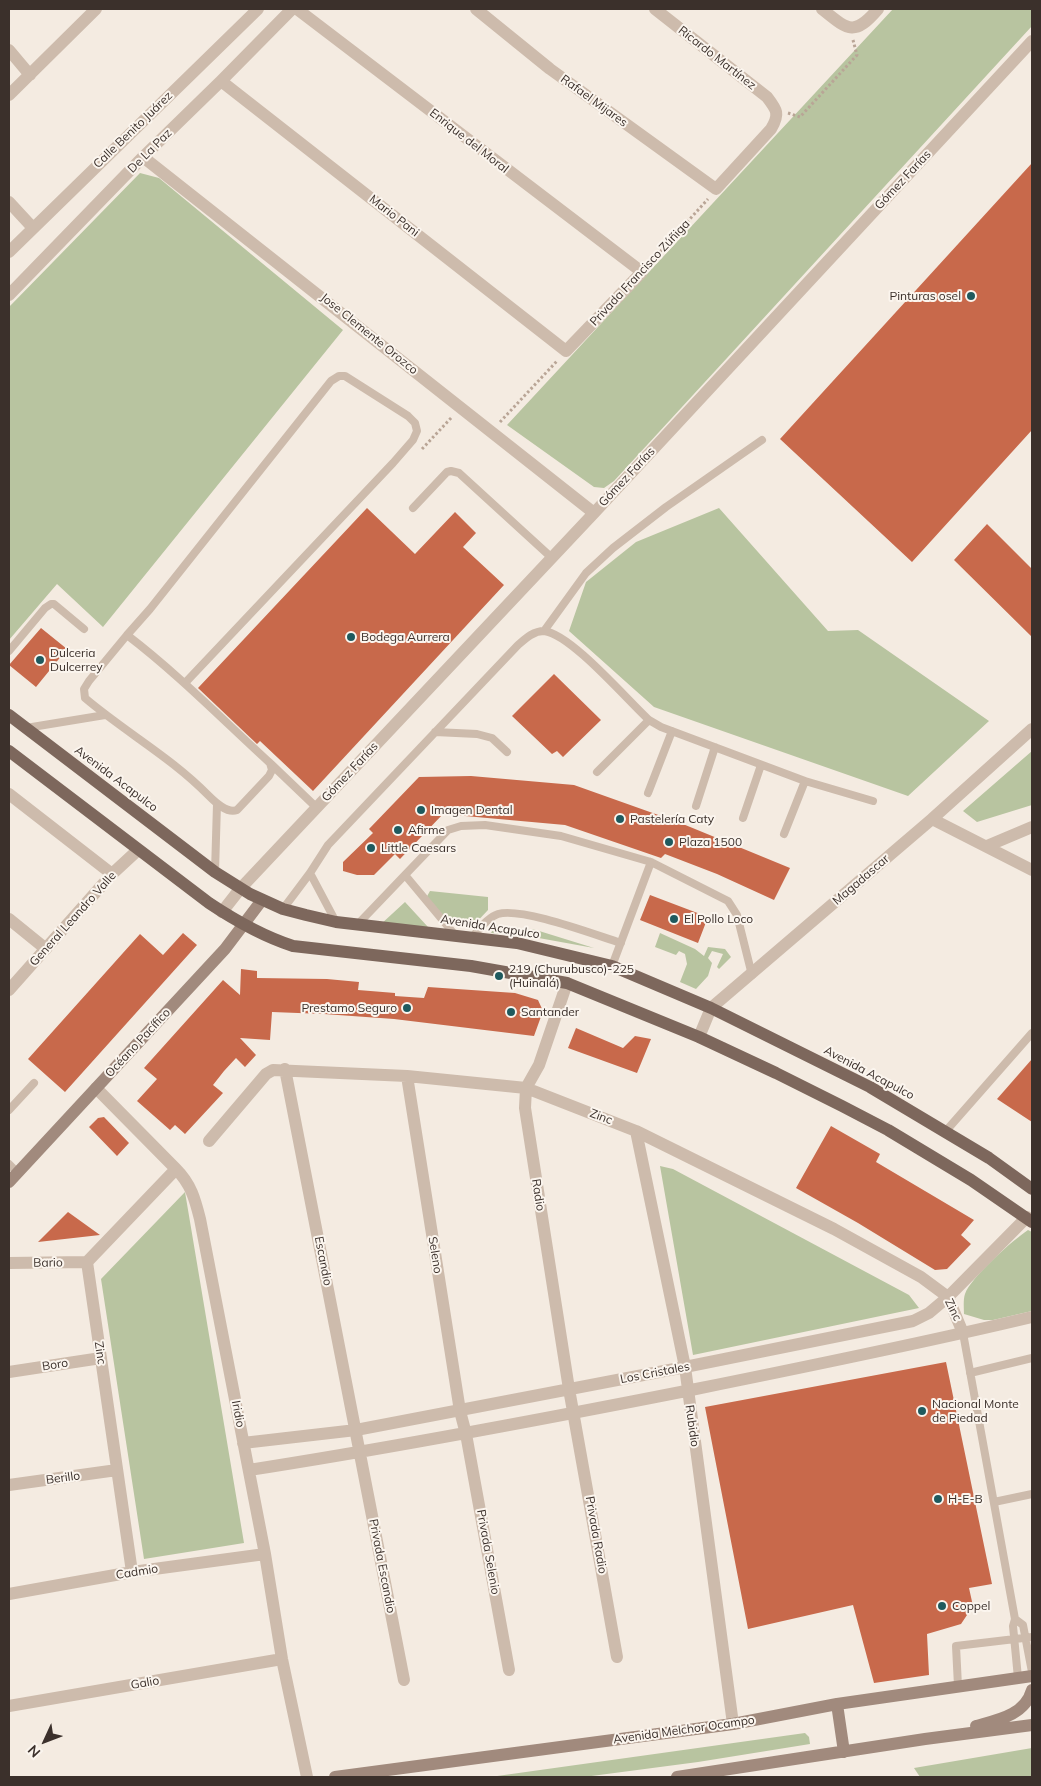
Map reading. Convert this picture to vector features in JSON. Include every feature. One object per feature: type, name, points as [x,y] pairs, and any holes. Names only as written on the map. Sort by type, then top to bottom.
[{"type":"main road","name":"Avenida Acapulco","points":[[9,715],[216,872],[240,889],[262,900],[283,909],[336,922],[518,943],[612,966],[711,1008],[870,1087],[1031,1185]]},
{"type":"main road","points":[[9,751],[222,912],[269,938],[293,946],[471,966],[567,983],[699,1037],[776,1073],[888,1130],[971,1180],[1030,1220]]},
{"type":"main road","name":"Océano Pacífico","points":[[12,1173],[96,1088],[244,925],[262,900]]},
{"type":"main road","name":"Avenida Melchor Ocampo","points":[[335,1777],[733,1724],[837,1704],[1018,1678],[1032,1674]]},
{"type":"main road","points":[[925,1739],[1010,1715],[1024,1706],[1031,1698],[1018,1678]]},
{"type":"main road","points":[[837,1704],[844,1752]]},
{"type":"main road","points":[[677,1777],[925,1739],[1032,1725]]},
{"type":"street","points":[[9,96],[96,9]]},
{"type":"street","name":"Calle Benito Juárez","points":[[9,252],[258,9]]},
{"type":"street","name":"De La Paz","points":[[9,295],[143,157],[292,9]]},
{"type":"street","name":"Enrique del Moral","points":[[297,9],[642,272]]},
{"type":"street","name":"Rafael Mijares","points":[[476,9],[550,69],[716,189]]},
{"type":"street","name":"Ricardo Martínez","points":[[655,9],[766,97],[776,109]]},
{"type":"street","points":[[822,9],[849,27],[858,28],[868,21],[878,9]]},
{"type":"street","name":"Gómez Farías","points":[[222,912],[240,889],[316,807],[552,558],[1032,42]]},
{"type":"street","points":[[9,50],[30,75]]},
{"type":"street","name":"Mario Pani","points":[[221,81],[566,351]]},
{"type":"street","points":[[716,189],[771,129],[777,120],[776,109]]},
{"type":"street","name":"Jose Clemente Orozco","points":[[143,157],[594,513]]},
{"type":"street","points":[[9,202],[33,228]]},
{"type":"street","name":"Privada Francisco Zúñiga","points":[[566,351],[642,272]]},
{"type":"street","name":"Magadascar","points":[[699,1037],[711,1008],[752,975],[932,819],[1032,729]]},
{"type":"street","points":[[9,794],[112,874]]},
{"type":"street","points":[[932,819],[1032,870]]},
{"type":"street","points":[[987,846],[1032,827]]},
{"type":"street","name":"General Leandro Valle","points":[[9,990],[112,874],[138,850]]},
{"type":"street","points":[[9,919],[46,949]]},
{"type":"street","name":"Radio","points":[[567,983],[539,1065],[526,1088],[525,1108],[526,1124],[574,1414]]},
{"type":"street","name":"Zinc","points":[[209,1141],[266,1074],[273,1070],[285,1069],[407,1076],[526,1088],[636,1131],[834,1229],[921,1277],[948,1297],[963,1333]]},
{"type":"street","name":"Escandio","points":[[285,1069],[360,1453]]},
{"type":"street","name":"Seleno","points":[[407,1076],[460,1411],[466,1434]]},
{"type":"street","name":"Iridio","points":[[96,1088],[176,1169],[186,1180],[193,1192],[244,1443],[282,1659],[307,1777]]},
{"type":"street","name":"Rubidio","points":[[636,1131],[685,1367],[733,1724]]},
{"type":"street","points":[[86,1262],[176,1169]]},
{"type":"street","name":"Los Cristales","points":[[244,1443],[356,1430],[913,1321],[930,1313],[1030,1220]]},
{"type":"street","name":"Zinc","points":[[86,1262],[132,1572]]},
{"type":"street","name":"Bario","points":[[9,1264],[86,1262]]},
{"type":"street","name":"Los Cristales","points":[[249,1470],[360,1453],[574,1414],[911,1346],[1032,1317]]},
{"type":"street","name":"Boro","points":[[9,1372],[100,1358]]},
{"type":"street","name":"Privada Radio","points":[[574,1414],[617,1657]]},
{"type":"street","name":"Privada Selenio","points":[[466,1434],[509,1670]]},
{"type":"street","name":"Privada Escandio","points":[[360,1453],[404,1680]]},
{"type":"street","name":"Berillo","points":[[9,1485],[117,1470]]},
{"type":"street","name":"Cadmio","points":[[9,1594],[132,1572],[265,1554]]},
{"type":"street","name":"Galio","points":[[9,1706],[282,1659]]},
{"type":"lane","points":[[185,683],[412,440],[417,430],[415,423],[408,416],[345,376],[339,376],[331,381],[150,609],[89,681],[84,690],[85,698],[105,715],[175,767],[217,804],[230,811],[237,810],[269,776],[272,770],[270,763]]},
{"type":"lane","points":[[544,631],[586,573],[613,548],[666,507],[762,440]]},
{"type":"lane","points":[[413,508],[447,472],[459,473],[552,558]]},
{"type":"lane","points":[[9,651],[45,608],[51,604],[54,604],[84,628]]},
{"type":"lane","points":[[283,909],[328,845],[518,645],[532,634],[544,631],[560,637],[580,652],[649,720],[672,731],[805,781],[873,801]]},
{"type":"lane","points":[[127,635],[185,683],[316,807]]},
{"type":"lane","points":[[25,728],[105,715]]},
{"type":"lane","points":[[597,772],[649,720]]},
{"type":"lane","points":[[648,793],[672,731]]},
{"type":"lane","points":[[435,732],[477,734],[492,738],[507,752]]},
{"type":"lane","points":[[696,806],[715,747]]},
{"type":"lane","points":[[743,818],[761,765]]},
{"type":"lane","points":[[784,834],[805,781]]},
{"type":"lane","points":[[216,872],[217,804]]},
{"type":"lane","points":[[358,924],[448,830],[461,826],[485,825],[561,836],[651,862],[728,901],[737,915],[752,975]]},
{"type":"lane","points":[[612,966],[651,862]]},
{"type":"lane","points":[[310,873],[336,922]]},
{"type":"lane","points":[[405,875],[455,935]]},
{"type":"lane","points":[[472,937],[497,914],[507,913],[532,916],[620,943]]},
{"type":"lane","points":[[945,1132],[1032,1033]]},
{"type":"lane","points":[[9,1110],[34,1083]]},
{"type":"lane","points":[[963,1333],[1015,1618],[1013,1626],[1018,1678]]},
{"type":"lane","points":[[970,1373],[1032,1358]]},
{"type":"lane","points":[[994,1502],[1032,1494]]},
{"type":"lane","points":[[1015,1618],[1023,1625],[1029,1637],[1032,1674]]},
{"type":"lane","points":[[958,1686],[956,1646],[1029,1637]]},
{"type":"path","points":[[776,109],[800,117],[857,55],[849,27]]},
{"type":"path","name":"Privada Francisco Zúñiga","points":[[642,272],[716,189]]},
{"type":"path","points":[[492,431],[566,351]]},
{"type":"path","points":[[416,456],[461,408]]},
{"type":"green space","points":[[893,9],[1032,9],[1032,26],[614,481],[604,488],[594,487],[507,425]]},
{"type":"green space","points":[[140,173],[159,178],[343,330],[103,627],[57,584],[9,640],[9,307]]},
{"type":"green space","points":[[719,508],[828,631],[858,630],[989,721],[908,796],[654,707],[569,631],[586,582],[636,542]]},
{"type":"green space","points":[[1032,751],[1032,805],[977,822],[963,811]]},
{"type":"green space","points":[[430,891],[488,897],[488,910],[471,928],[457,926],[426,898]]},
{"type":"green space","points":[[405,902],[428,927],[380,925]]},
{"type":"green space","points":[[496,925],[536,930],[594,948],[522,935],[491,933]]},
{"type":"green space","points":[[660,933],[695,949],[704,956],[708,947],[725,949],[731,957],[719,969],[717,967],[723,954],[712,951],[708,958],[712,963],[708,976],[696,989],[680,982],[687,964],[685,954],[679,951],[676,955],[655,947]]},
{"type":"green space","points":[[660,1166],[673,1169],[909,1295],[919,1308],[693,1355]]},
{"type":"green space","points":[[185,1192],[244,1543],[144,1559],[101,1279]]},
{"type":"green space","points":[[1028,1230],[1032,1232],[1032,1311],[993,1320],[984,1320],[964,1314],[965,1294],[975,1278],[1003,1250]]},
{"type":"green space","points":[[805,1733],[809,1737],[810,1744],[698,1762],[584,1777],[490,1777]]},
{"type":"green space","points":[[1032,1748],[1032,1777],[920,1777],[914,1768]]},
{"type":"building","name":"Pinturas osel","points":[[1032,163],[1032,430],[912,562],[780,439]]},
{"type":"building","name":"Bodega Aurrera","points":[[367,508],[415,554],[455,512],[476,533],[463,547],[504,585],[313,791],[260,741],[257,744],[198,688]]},
{"type":"building","points":[[987,524],[1032,569],[1032,637],[954,560]]},
{"type":"building","points":[[41,628],[67,649],[36,687],[9,665]]},
{"type":"building","points":[[554,674],[601,720],[563,757],[557,751],[552,754],[512,716]]},
{"type":"building","name":"Plaza 1500","points":[[471,776],[574,785],[678,822],[790,868],[774,900],[717,874],[665,854],[661,858],[565,825],[443,814],[400,859],[395,854],[374,875],[357,875],[343,871],[343,862],[373,833],[369,829],[419,777]]},
{"type":"building","name":"El Pollo Loco","points":[[650,895],[708,917],[698,943],[640,920]]},
{"type":"building","points":[[183,933],[197,945],[65,1092],[28,1059],[140,934],[163,955]]},
{"type":"building","points":[[241,969],[257,971],[257,978],[327,979],[359,982],[358,990],[395,993],[395,996],[424,998],[428,987],[515,993],[538,1000],[543,1011],[534,1036],[394,1019],[272,1012],[270,1040],[240,1038],[256,1055],[245,1067],[236,1058],[224,1071],[213,1085],[223,1093],[185,1134],[175,1125],[170,1130],[137,1101],[157,1079],[144,1068],[223,980],[240,995]]},
{"type":"building","points":[[576,1028],[623,1048],[635,1036],[651,1039],[637,1073],[568,1048]]},
{"type":"building","points":[[1032,1059],[1032,1122],[997,1099]]},
{"type":"building","points":[[104,1117],[129,1143],[117,1156],[89,1127],[98,1118]]},
{"type":"building","points":[[831,1126],[880,1154],[876,1162],[974,1220],[961,1235],[971,1244],[947,1269],[935,1270],[796,1188]]},
{"type":"building","points":[[68,1212],[100,1235],[38,1242]]},
{"type":"building","points":[[946,1362],[992,1584],[969,1588],[973,1606],[961,1624],[927,1634],[929,1675],[874,1683],[853,1605],[748,1629],[705,1407]]},
{"type":"place","name":"Pinturas osel","points":[[971,296]]},
{"type":"place","name":"Bodega Aurrera","points":[[351,637]]},
{"type":"place","name":"Dulceria Dulcerrey","points":[[40,660]]},
{"type":"place","name":"Imagen Dental","points":[[421,810]]},
{"type":"place","name":"Pastelería Caty","points":[[620,819]]},
{"type":"place","name":"Afirme","points":[[398,830]]},
{"type":"place","name":"Plaza 1500","points":[[669,842]]},
{"type":"place","name":"Little Caesars","points":[[371,848]]},
{"type":"place","name":"El Pollo Loco","points":[[674,919]]},
{"type":"place","name":"219 (Churubusco)-225 (Huinalá)","points":[[499,976]]},
{"type":"place","name":"Prestamo Seguro","points":[[407,1008]]},
{"type":"place","name":"Santander","points":[[511,1012]]},
{"type":"place","name":"Nacional Monte de Piedad","points":[[922,1411]]},
{"type":"place","name":"H-E-B","points":[[938,1499]]},
{"type":"place","name":"Coppel","points":[[942,1606]]}]
